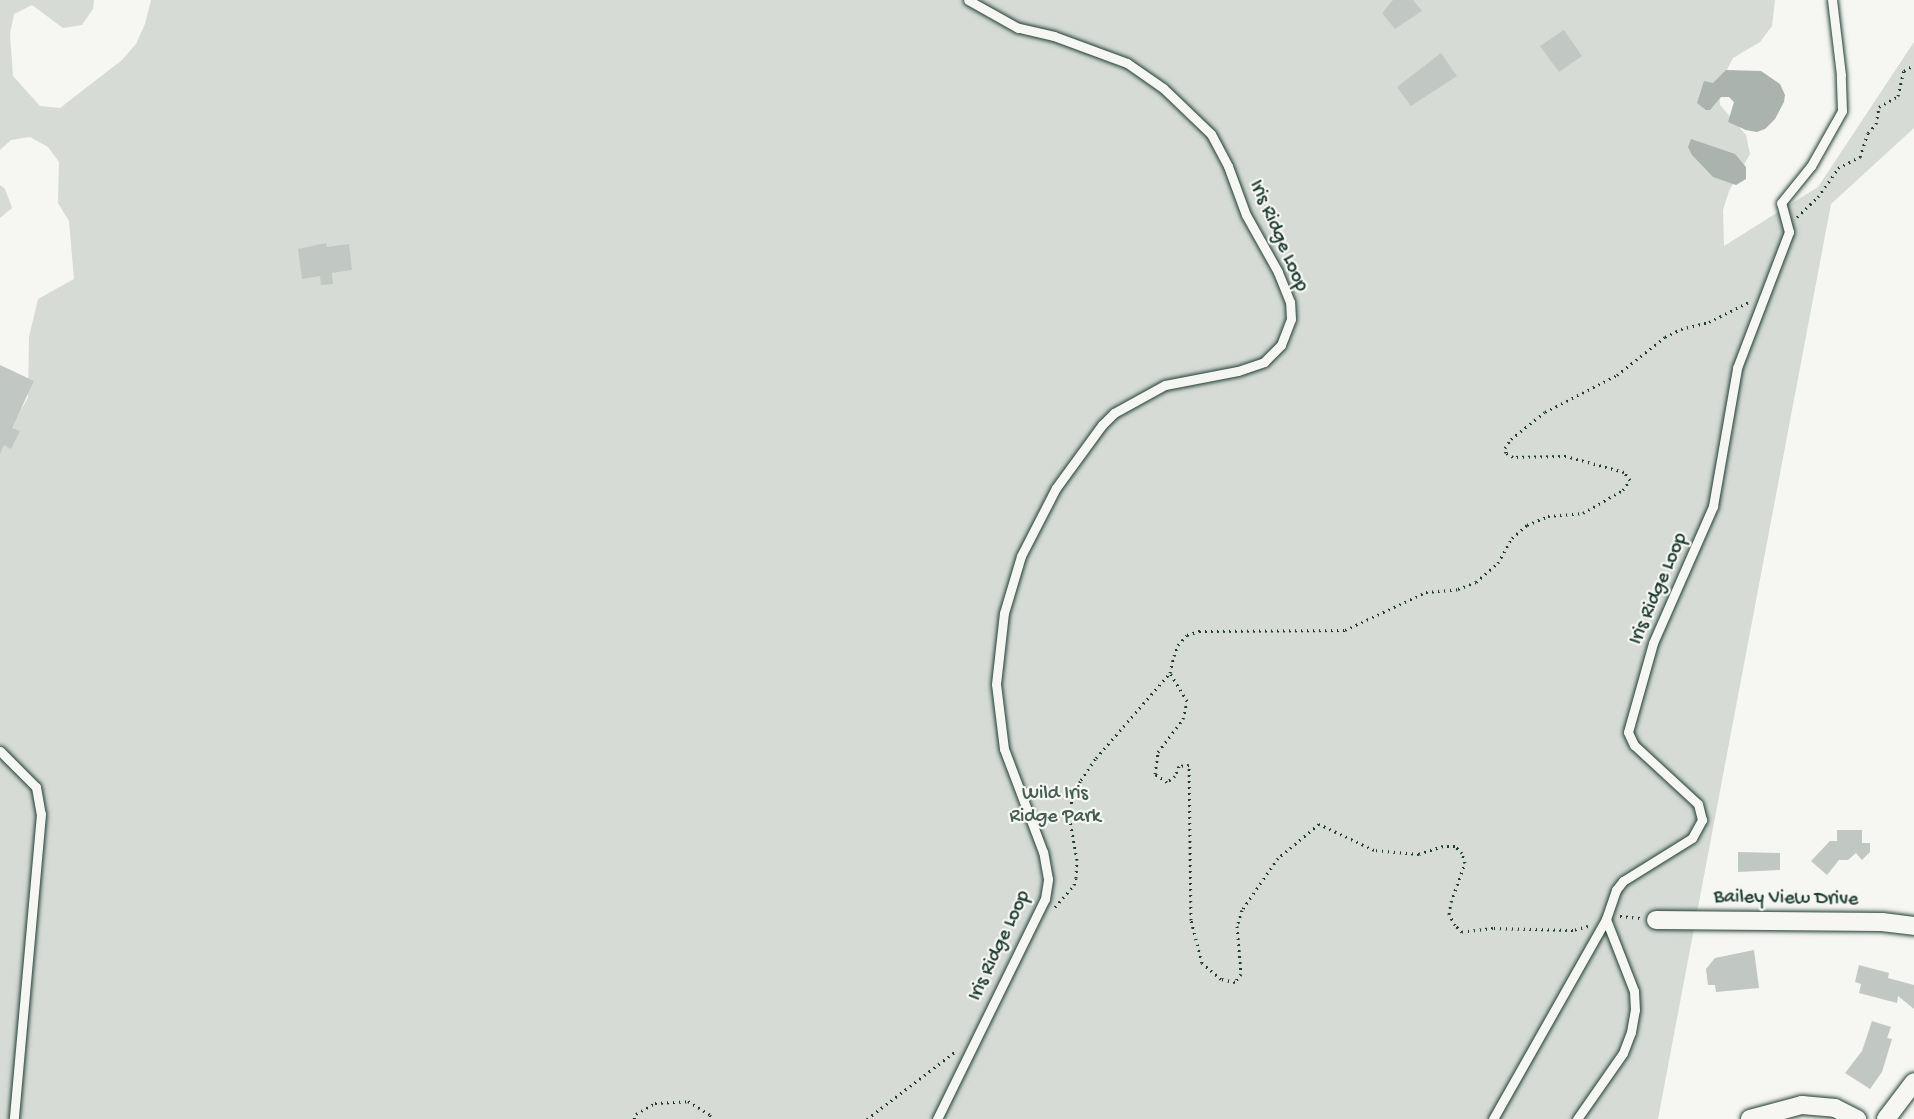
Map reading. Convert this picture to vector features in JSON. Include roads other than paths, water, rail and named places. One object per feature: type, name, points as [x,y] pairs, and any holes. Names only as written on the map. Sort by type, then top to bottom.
[{"type":"street","name":"Bailey View Drive","points":[[1656,920],[1882,922],[1914,926]]},
{"type":"street","points":[[1886,1119],[1914,1082]]},
{"type":"street","points":[[1750,1119],[1802,1105],[1835,1108],[1857,1119]]},
{"type":"lane","name":"Iris Ridge Loop","points":[[937,1119],[1045,899],[1048,879],[1043,852],[1004,749],[996,684],[1004,613],[1022,556],[1056,488],[1102,425],[1114,413],[1165,385],[1238,371],[1264,362],[1281,345],[1291,319],[1290,302],[1278,272],[1246,215],[1228,166],[1211,134],[1163,88],[1127,63],[1054,36],[1017,28],[968,0]]},
{"type":"lane","name":"Iris Ridge Loop","points":[[1493,1119],[1606,918],[1616,890],[1623,881],[1692,838],[1702,820],[1698,804],[1634,744],[1628,732],[1653,644],[1713,506],[1737,368],[1789,232],[1781,203],[1811,166],[1842,111],[1841,75],[1832,0]]},
{"type":"lane","points":[[0,751],[36,787],[41,814],[14,1119]]},
{"type":"lane","points":[[1577,1119],[1623,1053],[1631,1032],[1635,1010],[1634,991],[1606,918]]},
{"type":"park label","name":"Wild Iris Ridge Park","points":[[1055,806]]}]
